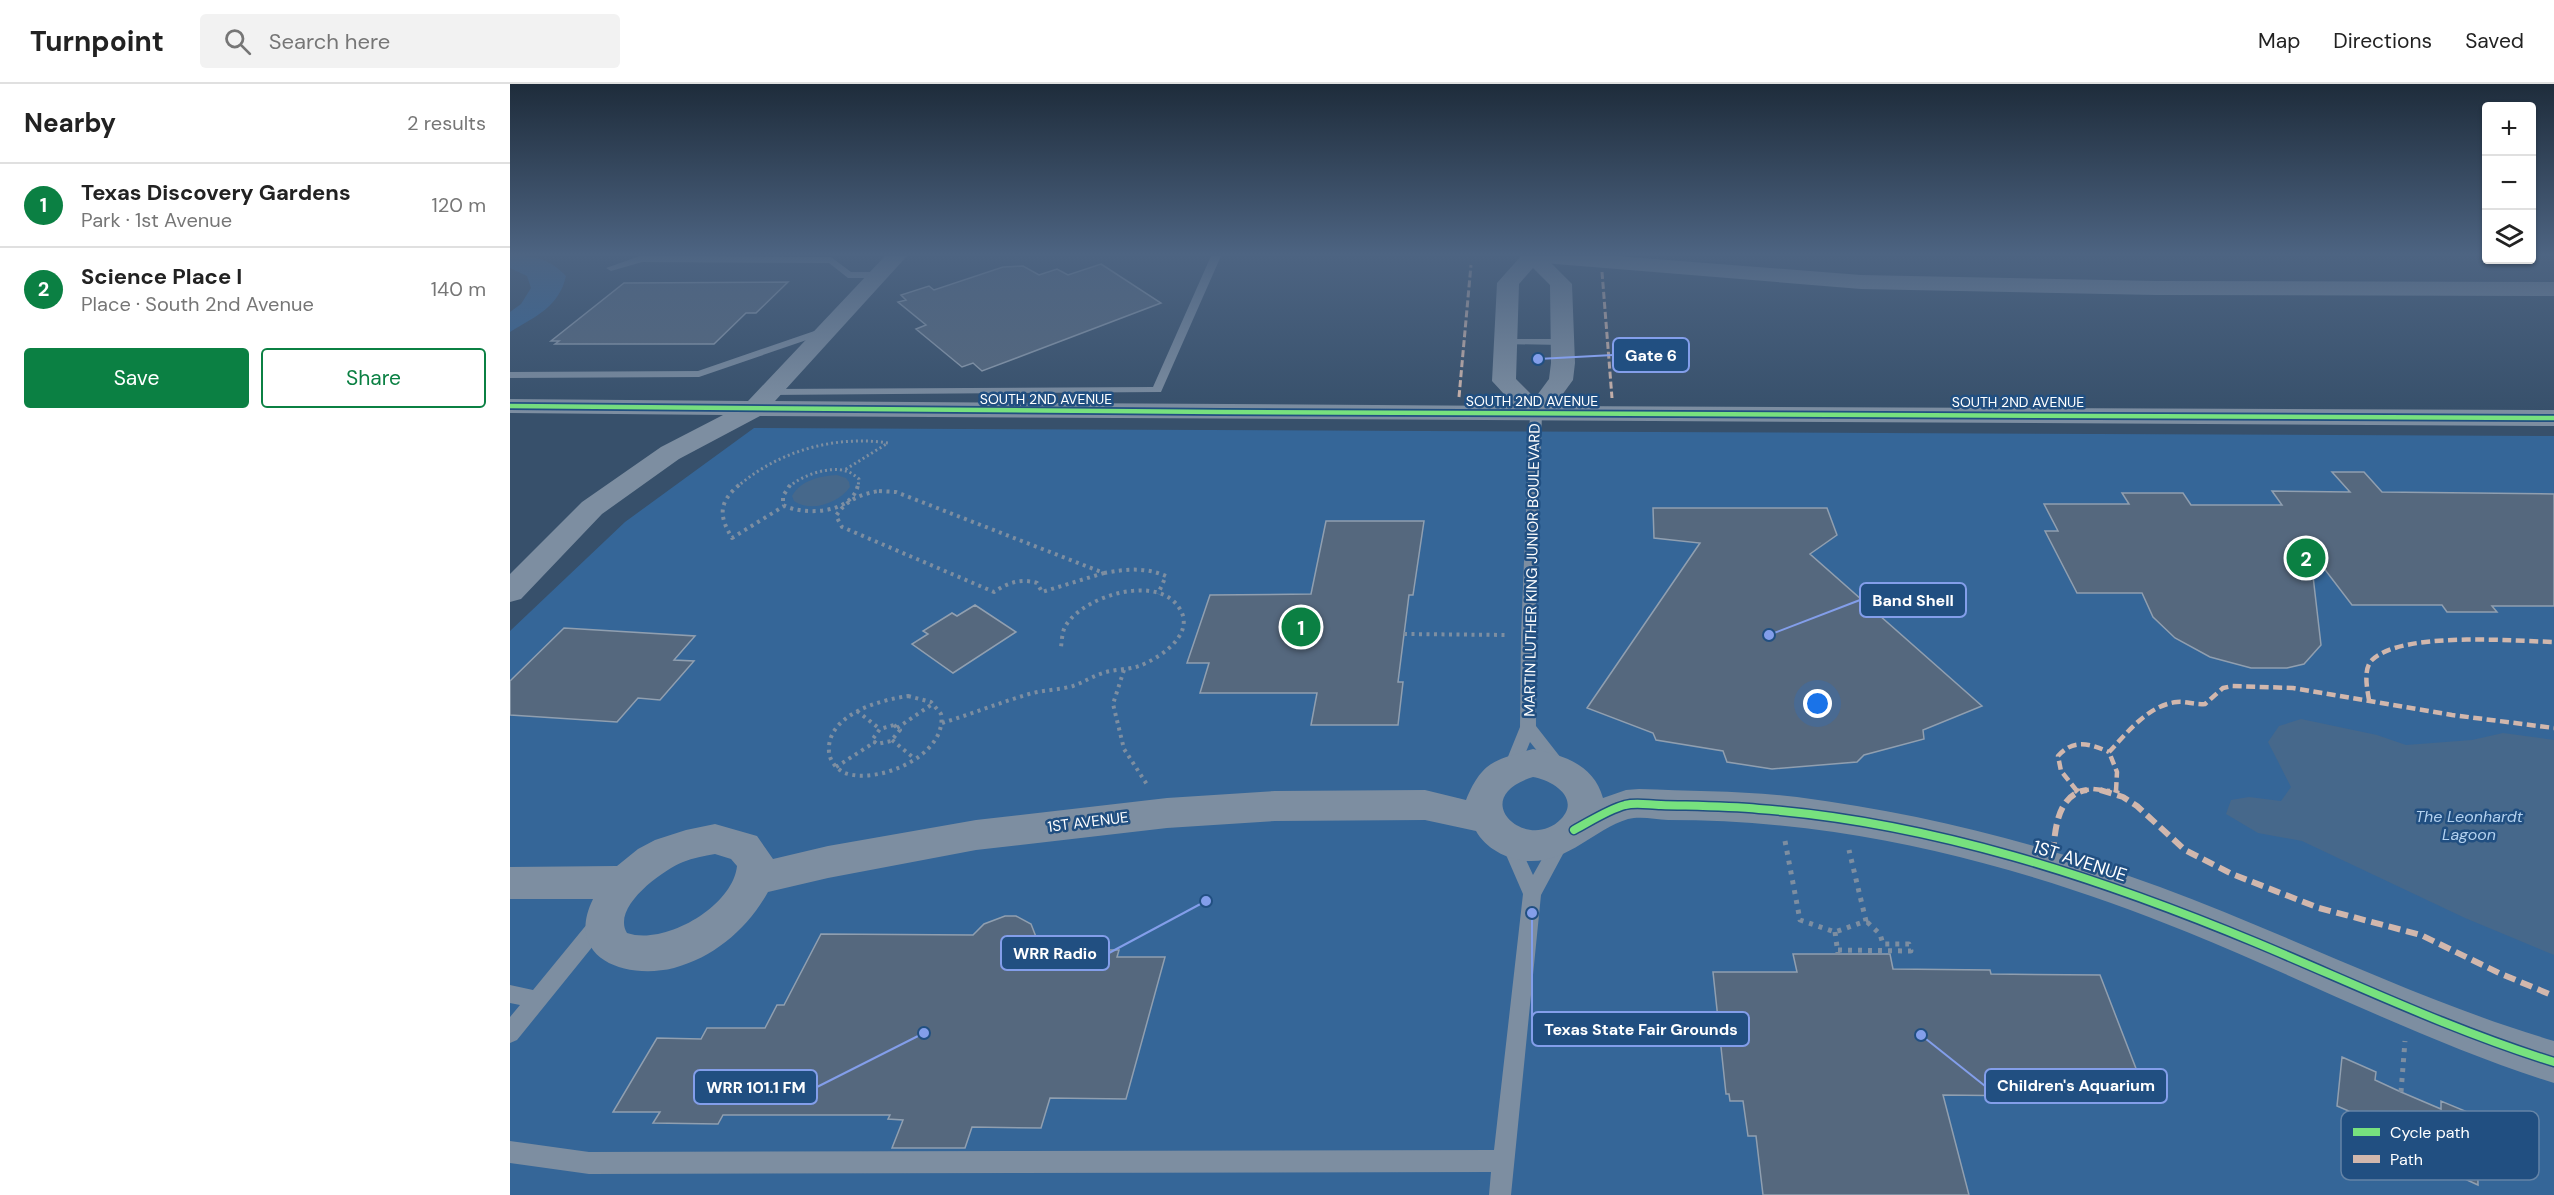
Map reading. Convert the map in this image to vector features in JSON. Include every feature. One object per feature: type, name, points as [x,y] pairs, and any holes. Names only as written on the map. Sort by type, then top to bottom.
[{"type":"street","points":[[510,592],[592,508],[670,453],[761,401],[849,308]]},
{"type":"street","name":"MARTIN LUTHER KING JUNIOR BOULEVARD","points":[[1507,308],[1504,381],[1536,413],[1561,380],[1561,308]]},
{"type":"street","name":"SOUTH 2ND AVENUE","points":[[510,406],[761,401],[1536,413],[2552,420]]},
{"type":"street","points":[[1533,763],[1569,775],[1582,790],[1586,804],[1583,817],[1568,835],[1544,845],[1526,846],[1498,830],[1483,806],[1485,792],[1502,774],[1533,763]]},
{"type":"street","name":"1ST AVENUE","points":[[1425,805],[1502,774]]},
{"type":"street","name":"1ST AVENUE","points":[[1569,775],[1626,805],[1730,806],[1780,810],[1889,825],[1988,848],[2116,887],[2260,944],[2450,1027],[2554,1062]]},
{"type":"street","name":"1ST AVENUE","points":[[755,879],[828,862],[976,835],[1167,813],[1275,806],[1425,805],[1498,830]]},
{"type":"street","name":"1ST AVENUE","points":[[1568,835],[1626,805]]},
{"type":"street","points":[[715,839],[734,841],[748,849],[756,863],[755,879],[747,897],[730,917],[708,934],[683,946],[656,954],[633,954],[615,948],[605,936],[602,920],[610,901],[624,882],[644,865],[667,851],[692,842],[715,839]]},
{"type":"street","points":[[510,883],[624,882]]},
{"type":"lane","points":[[761,401],[1157,390],[1193,308]]},
{"type":"lane","points":[[510,375],[699,374],[829,329]]},
{"type":"lane","points":[[1506,342],[1562,342]]},
{"type":"lane","name":"MARTIN LUTHER KING JUNIOR BOULEVARD","points":[[1528,727],[1528,635],[1536,413]]},
{"type":"lane","points":[[1502,774],[1528,727],[1569,775]]},
{"type":"lane","points":[[1498,830],[1532,894]]},
{"type":"lane","points":[[1500,1195],[1532,894],[1568,835]]},
{"type":"lane","points":[[510,1033],[602,920]]},
{"type":"lane","points":[[510,994],[536,1000]]},
{"type":"lane","points":[[510,1152],[590,1163],[1502,1161]]},
{"type":"path","points":[[783,506],[732,537],[724,530],[721,520],[727,498],[749,476],[781,458],[819,445],[838,442],[856,440],[888,443],[843,471]]},
{"type":"path","points":[[1104,573],[896,492],[876,491],[849,500],[834,507],[809,513],[797,513],[783,506],[781,499],[784,492],[801,479],[825,471],[843,471],[856,475],[859,479],[858,489],[849,500],[839,510],[836,516],[842,527],[994,592],[1008,583],[1024,580],[1037,583],[1042,592],[1104,573],[1137,568],[1158,571],[1166,576],[1158,594]]},
{"type":"path","points":[[942,723],[1039,692],[1080,684],[1106,672],[1124,670],[1158,657],[1171,646],[1179,634],[1183,622],[1181,611],[1174,602],[1158,594],[1135,591],[1119,593],[1088,604],[1066,625],[1061,647]]},
{"type":"path","points":[[1404,634],[1528,635]]},
{"type":"path","points":[[1124,670],[1113,704],[1124,749],[1167,813]]},
{"type":"path","points":[[891,697],[916,697],[934,703],[941,712],[942,723],[939,735],[930,748],[915,759],[880,774],[862,776],[847,773],[835,767],[829,758],[828,747],[831,740],[843,722],[857,711],[891,697]]},
{"type":"path","points":[[875,742],[872,740],[875,732],[884,726],[897,728],[934,703]]},
{"type":"path","points":[[857,711],[880,729]]},
{"type":"path","points":[[835,767],[875,742],[877,744],[897,737],[900,730],[897,728]]},
{"type":"path","points":[[892,740],[915,759]]},
{"type":"path","points":[[1780,810],[1800,920],[1835,932],[1866,921]]},
{"type":"path","points":[[1835,932],[1838,952],[1911,951],[1909,944],[1883,944],[1880,934],[1866,921],[1842,818]]},
{"type":"path","points":[[2401,1092],[2405,1037]]},
{"type":"shaded area","points":[[516,308],[547,308],[510,332],[510,312]]},
{"type":"shaded area","points":[[754,428],[2554,436],[2554,1195],[510,1195],[510,631],[625,522]]},
{"type":"water","points":[[837,475],[846,478],[850,487],[839,498],[816,506],[794,501],[792,496],[800,486],[824,476]]},
{"type":"water","name":"The Leonhardt Lagoon","points":[[2301,719],[2377,735],[2406,745],[2472,740],[2503,733],[2554,740],[2554,955],[2465,918],[2302,841],[2258,833],[2226,814],[2231,800],[2249,797],[2281,801],[2291,787],[2268,742],[2279,726]]},
{"type":"building","points":[[593,308],[761,308],[756,313],[746,313],[714,344],[555,344],[559,341],[551,341]]},
{"type":"building","points":[[905,308],[1148,308],[982,371],[973,363],[962,367],[916,329],[926,325]]},
{"type":"building","points":[[2332,472],[2364,472],[2382,492],[2554,494],[2554,606],[2492,606],[2497,612],[2447,612],[2442,605],[2352,605],[2310,550],[2321,645],[2304,664],[2287,668],[2251,668],[2210,657],[2175,638],[2153,617],[2142,593],[2077,593],[2045,531],[2058,531],[2044,504],[2129,504],[2122,493],[2183,493],[2191,505],[2282,505],[2272,491],[2350,492]]},
{"type":"building","points":[[1653,508],[1827,508],[1837,535],[1810,554],[1982,706],[1923,730],[1924,739],[1864,755],[1857,762],[1772,769],[1727,762],[1723,751],[1656,740],[1653,733],[1587,708],[1700,543],[1654,538]]},
{"type":"building","points":[[1326,521],[1424,521],[1413,595],[1409,595],[1398,682],[1403,682],[1398,725],[1311,725],[1317,693],[1200,693],[1209,663],[1187,663],[1210,595],[1311,594]]},
{"type":"building","points":[[975,605],[1016,632],[953,673],[912,644],[928,634],[923,631],[952,613],[957,616]]},
{"type":"building","points":[[564,628],[695,636],[674,660],[694,661],[660,700],[638,698],[617,722],[510,715],[510,681]]},
{"type":"building","points":[[1005,916],[1016,916],[1031,924],[1038,942],[1033,955],[1085,956],[1086,950],[1119,950],[1117,957],[1165,957],[1126,1099],[1050,1098],[1041,1128],[972,1127],[965,1148],[892,1148],[903,1120],[888,1119],[890,1115],[723,1115],[718,1124],[653,1123],[660,1112],[613,1112],[657,1038],[701,1039],[707,1028],[765,1028],[777,1005],[784,1005],[821,934],[973,935],[984,924]]},
{"type":"building","points":[[1793,954],[1890,954],[1893,969],[1990,970],[1991,974],[2100,975],[2147,1097],[1943,1095],[1969,1195],[1763,1195],[1756,1136],[1748,1136],[1743,1101],[1730,1101],[1729,1094],[1726,1094],[1713,972],[1797,972]]},
{"type":"building","points":[[2342,1057],[2376,1072],[2375,1080],[2401,1092],[2441,1109],[2441,1101],[2465,1111],[2349,1111],[2337,1106]]},
{"type":"building","points":[[2467,1180],[2478,1180],[2478,1185]]},
{"type":"marked path","points":[[1459,397],[1467,308]]},
{"type":"marked path","points":[[1605,308],[1612,398]]},
{"type":"marked path","points":[[2369,700],[2367,679],[2369,664],[2386,651],[2406,645],[2458,640],[2554,642]]},
{"type":"marked path","points":[[2116,793],[2117,772],[2109,752],[2139,721],[2166,704],[2176,702],[2205,704],[2223,688],[2232,686],[2293,688],[2452,715],[2554,728]]},
{"type":"marked path","points":[[2078,792],[2061,771],[2058,756],[2067,746],[2073,745],[2089,745],[2109,752]]},
{"type":"marked path","points":[[2053,854],[2057,822],[2065,802],[2072,795],[2081,791],[2093,789],[2109,791],[2137,806],[2185,850],[2232,874],[2319,908],[2421,935],[2499,973],[2554,996]]},
{"type":"cycle path","points":[[510,406],[1221,412],[2554,418]]},
{"type":"cycle path","points":[[1574,830],[1619,807],[1630,804],[1712,806],[1779,810],[1856,820],[1973,845],[2031,861],[2145,899],[2257,943],[2478,1037],[2554,1062]]},
{"type":"place","name":"Gate 6","points":[[1538,359]]},
{"type":"place","name":"Science Place I","points":[[2306,558]]},
{"type":"place","name":"Texas Discovery Gardens","points":[[1301,627]]},
{"type":"place","name":"Band Shell","points":[[1769,635]]},
{"type":"place","name":"WRR Radio","points":[[1206,901]]},
{"type":"place","name":"Texas State Fair Grounds","points":[[1532,913]]},
{"type":"place","name":"WRR 101.1 FM","points":[[924,1033]]},
{"type":"place","name":"Children's Aquarium","points":[[1921,1035]]}]
